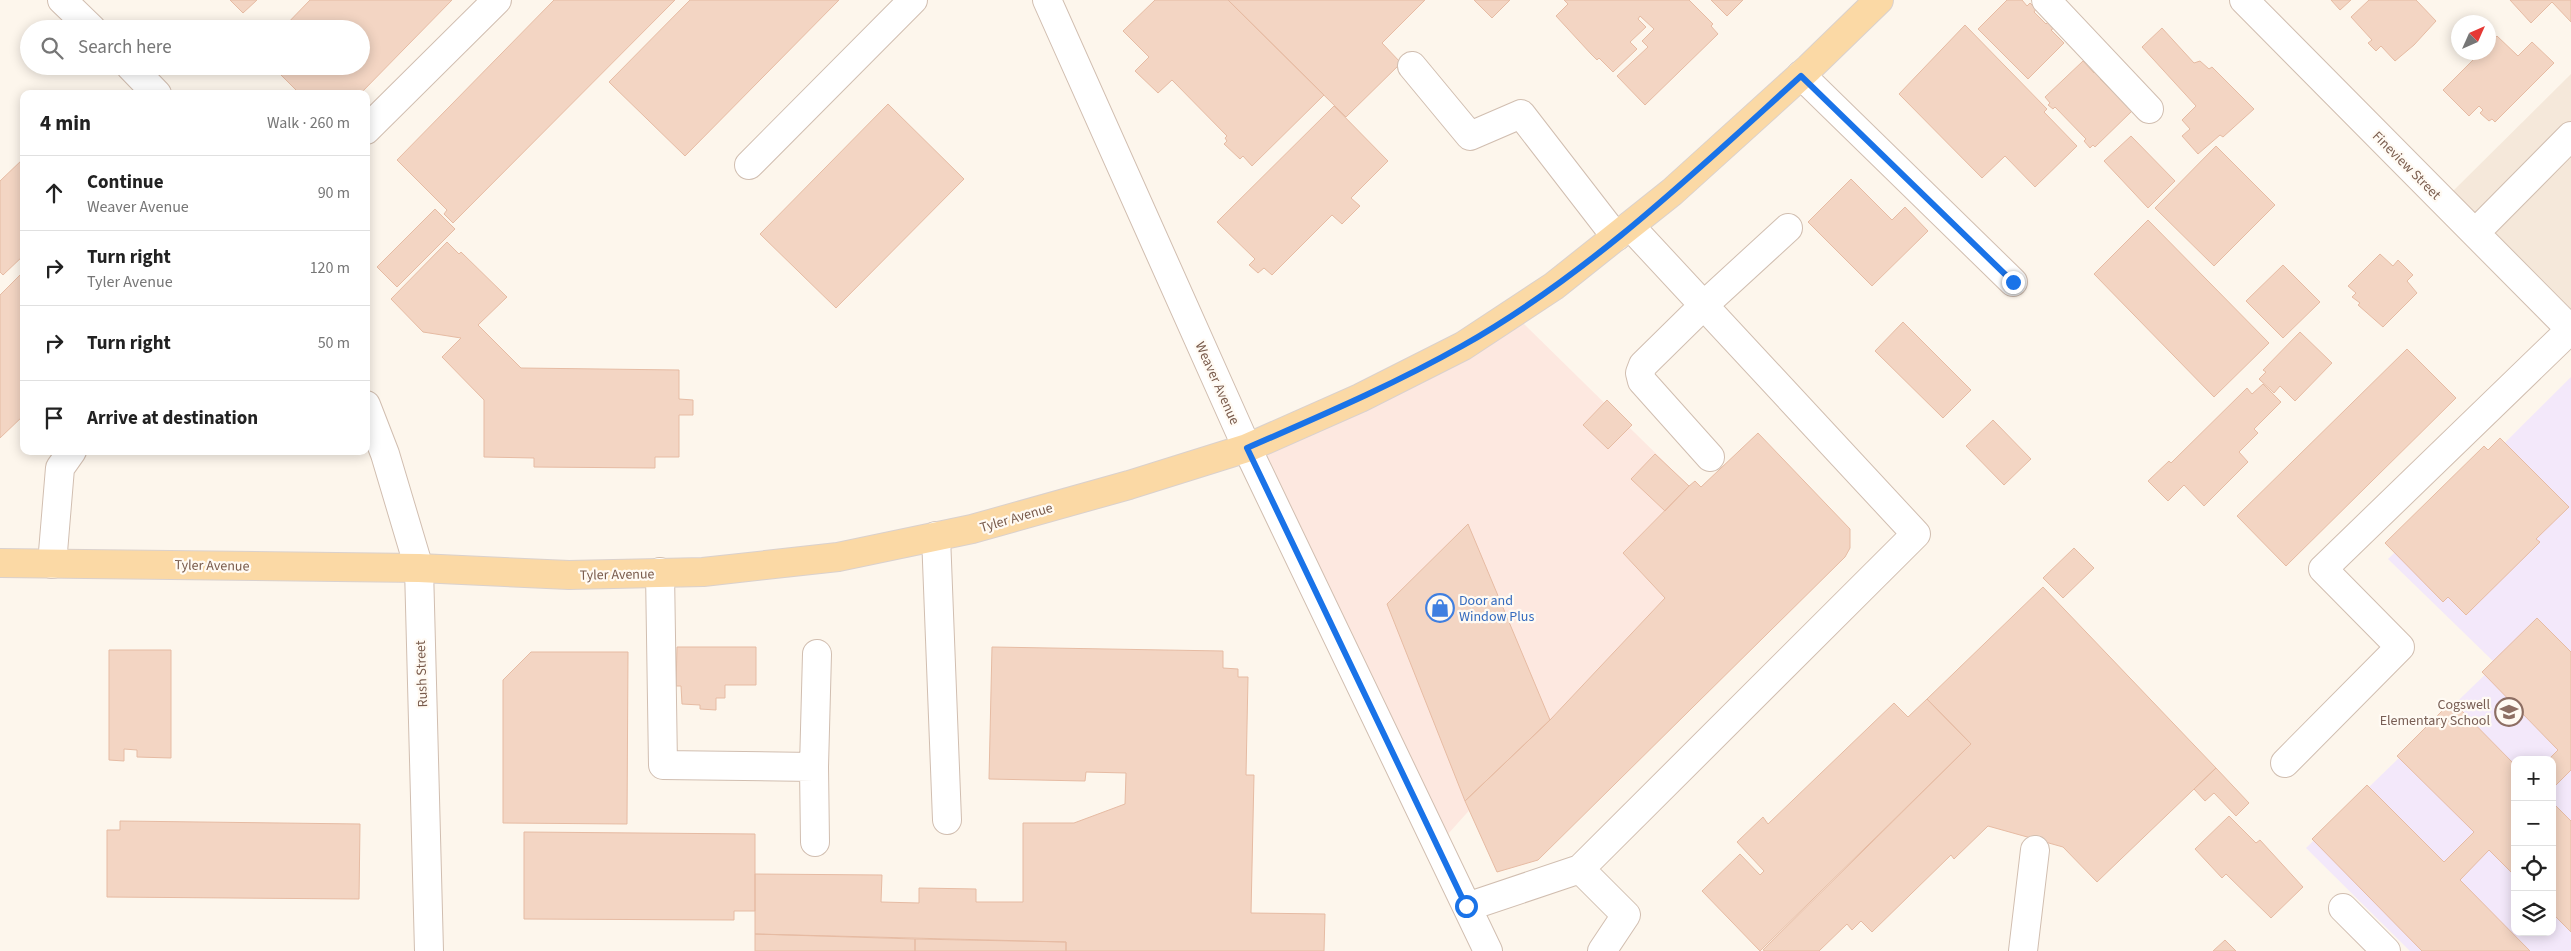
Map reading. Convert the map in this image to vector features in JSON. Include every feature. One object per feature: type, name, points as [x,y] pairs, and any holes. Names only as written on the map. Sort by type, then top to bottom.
[{"type":"main road","name":"Tyler Avenue","points":[[0,563],[419,568],[569,575],[704,572],[838,557],[972,529],[1129,485],[1247,448],[1360,398],[1463,346],[1554,286],[1672,192],[1801,76],[1880,0]]},
{"type":"street","points":[[370,126],[497,0]]},
{"type":"street","points":[[749,165],[913,0]]},
{"type":"street","name":"Weaver Avenue","points":[[1047,0],[1247,448],[1488,951]]},
{"type":"street","points":[[2046,0],[2149,109]]},
{"type":"street","name":"Fineview Street","points":[[2244,0],[2571,329]]},
{"type":"street","points":[[66,1],[84,20]]},
{"type":"street","points":[[1412,66],[1470,136],[1521,114],[1623,232],[1703,306],[1916,534],[1580,869],[1466,906]]},
{"type":"street","points":[[139,75],[153,90]]},
{"type":"street","points":[[1801,76],[2013,282]]},
{"type":"street","points":[[2475,233],[2571,136]]},
{"type":"street","points":[[1710,457],[1642,381],[1640,373],[1643,364],[1788,228]]},
{"type":"street","points":[[2285,763],[2400,647],[2323,570],[2571,329]]},
{"type":"street","name":"Rush Street","points":[[370,416],[384,454],[419,568],[428,951]]},
{"type":"street","points":[[52,564],[60,468],[69,455]]},
{"type":"street","points":[[936,536],[947,820]]},
{"type":"street","points":[[660,572],[663,765],[814,767]]},
{"type":"street","points":[[816,842],[814,767],[818,654]]},
{"type":"street","points":[[2023,951],[2035,850]]},
{"type":"street","points":[[1580,869],[1626,915],[1602,951]]},
{"type":"street","points":[[2343,908],[2386,951]]},
{"type":"shaded area","points":[[2571,74],[2571,329],[2448,196]]},
{"type":"shaded area","points":[[1520,320],[1689,486],[1623,553],[1665,598],[1550,720],[1440,843],[1261,456]]},
{"type":"shaded area","name":"Cogswell Elementary School","points":[[2571,377],[2571,951],[2410,951],[2306,848],[2496,664],[2388,559]]},
{"type":"building","points":[[230,0],[257,0],[243,13]]},
{"type":"building","points":[[310,0],[452,0],[364,90],[296,90],[281,75],[370,75],[370,20],[291,20]]},
{"type":"building","points":[[554,0],[675,0],[453,223],[444,214],[447,210],[397,160]]},
{"type":"building","points":[[690,0],[839,0],[685,156],[609,82]]},
{"type":"building","points":[[1155,0],[1228,0],[1324,95],[1252,166],[1243,156],[1240,159],[1224,144],[1227,141],[1225,138],[1227,136],[1172,80],[1158,93],[1135,71],[1149,57],[1123,31]]},
{"type":"building","points":[[1228,0],[1425,0],[1382,43],[1401,63],[1346,117]]},
{"type":"building","points":[[1474,0],[1510,0],[1492,18]]},
{"type":"building","points":[[1564,0],[1689,0],[1713,24],[1711,26],[1718,34],[1645,105],[1617,76],[1648,47],[1642,41],[1654,29],[1640,16],[1638,19],[1646,27],[1630,42],[1637,49],[1613,72],[1599,58],[1597,60],[1556,16],[1568,4]]},
{"type":"building","points":[[1711,0],[1743,0],[1727,16]]},
{"type":"building","points":[[2007,0],[2022,0],[2027,6],[2030,3],[2036,9],[2034,12],[2046,24],[2048,22],[2054,28],[2051,30],[2064,43],[2028,79],[1978,29]]},
{"type":"building","points":[[2331,0],[2351,0],[2340,10]]},
{"type":"building","points":[[2369,0],[2416,0],[2436,21],[2414,45],[2395,61],[2381,46],[2376,51],[2368,43],[2372,40],[2351,17]]},
{"type":"building","points":[[2510,0],[2571,0],[2571,22],[2552,2],[2531,23]]},
{"type":"building","points":[[1965,25],[2047,109],[2044,112],[2077,146],[2035,187],[2005,156],[1982,178],[1899,94]]},
{"type":"building","points":[[2162,28],[2194,63],[2200,61],[2209,69],[2212,67],[2254,109],[2223,137],[2220,135],[2198,154],[2182,136],[2190,129],[2182,120],[2196,106],[2142,47]]},
{"type":"building","points":[[2496,37],[2518,56],[2532,42],[2554,63],[2495,122],[2492,119],[2489,121],[2480,113],[2483,110],[2479,106],[2469,116],[2443,90],[2473,60],[2496,60]]},
{"type":"building","points":[[2083,61],[2094,73],[2096,70],[2103,77],[2100,79],[2113,92],[2116,90],[2132,111],[2095,147],[2093,145],[2090,148],[2084,141],[2086,139],[2055,107],[2053,109],[2048,105],[2050,103],[2045,97]]},
{"type":"building","points":[[888,104],[964,179],[836,308],[760,234]]},
{"type":"building","points":[[1334,106],[1388,161],[1351,198],[1360,206],[1342,224],[1332,215],[1272,275],[1264,268],[1258,273],[1249,265],[1255,259],[1217,222]]},
{"type":"building","points":[[2131,136],[2175,181],[2148,208],[2104,161]]},
{"type":"building","points":[[2216,146],[2275,205],[2214,266],[2155,208]]},
{"type":"building","points":[[20,162],[20,259],[3,275],[0,272],[0,181]]},
{"type":"building","points":[[1851,179],[1892,220],[1905,207],[1928,231],[1872,286],[1808,222]]},
{"type":"building","points":[[435,209],[455,229],[397,287],[377,267]]},
{"type":"building","points":[[2148,220],[2269,343],[2214,397],[2094,274]]},
{"type":"building","points":[[447,242],[459,254],[461,252],[507,297],[478,325],[521,368],[679,370],[679,399],[693,400],[693,415],[679,415],[679,457],[655,457],[655,468],[534,467],[534,458],[484,457],[484,400],[442,357],[461,338],[423,332],[391,299]]},
{"type":"building","points":[[2380,254],[2393,266],[2398,260],[2413,275],[2407,281],[2417,293],[2383,327],[2358,305],[2360,303],[2352,297],[2356,293],[2348,286]]},
{"type":"building","points":[[2283,265],[2320,302],[2283,338],[2246,301]]},
{"type":"building","points":[[20,275],[20,419],[0,438],[0,295]]},
{"type":"building","points":[[1903,322],[1971,390],[1943,418],[1875,351]]},
{"type":"building","points":[[2300,332],[2332,363],[2295,401],[2280,386],[2274,393],[2259,379],[2266,372],[2263,370]]},
{"type":"building","points":[[2407,349],[2456,398],[2286,566],[2237,516]]},
{"type":"building","points":[[2263,384],[2281,402],[2254,429],[2258,433],[2239,452],[2248,462],[2204,506],[2184,485],[2168,501],[2148,481],[2169,461],[2171,463],[2247,388],[2252,394]]},
{"type":"building","points":[[1607,400],[1632,425],[1608,449],[1583,425]]},
{"type":"building","points":[[1993,420],[2031,459],[2004,485],[1966,446]]},
{"type":"building","points":[[1758,433],[1850,529],[1850,548],[1845,557],[1538,860],[1497,872],[1465,801],[1550,720],[1665,598],[1623,553],[1689,486],[1695,481],[1701,487]]},
{"type":"building","points":[[2500,438],[2569,507],[2536,539],[2540,542],[2466,615],[2448,597],[2443,602],[2385,543],[2484,446],[2488,450]]},
{"type":"building","points":[[1655,454],[1689,486],[1665,511],[1631,479]]},
{"type":"building","points":[[1468,524],[1550,720],[1465,801],[1387,604]]},
{"type":"building","points":[[2074,548],[2094,568],[2063,598],[2043,578]]},
{"type":"building","points":[[2043,587],[2216,768],[2097,882],[2063,847],[1988,826],[1954,859],[1951,855],[1872,932],[1861,921],[1852,930],[1847,924],[1819,951],[1763,950],[1971,744],[1927,699]]},
{"type":"building","points":[[2537,618],[2571,652],[2571,770],[2556,785],[2556,756],[2552,756],[2558,750],[2482,672]]},
{"type":"building","points":[[677,647],[756,647],[756,685],[725,685],[725,698],[716,698],[716,710],[700,709],[700,705],[682,704],[681,686],[676,686]]},
{"type":"building","points":[[992,647],[1223,651],[1223,668],[1238,669],[1238,677],[1248,677],[1246,775],[1254,775],[1251,913],[1325,914],[1324,951],[1066,951],[1066,942],[755,934],[755,874],[882,875],[881,902],[919,903],[919,888],[976,889],[976,902],[1023,902],[1023,823],[1074,823],[1125,804],[1126,773],[1086,772],[1085,781],[989,779]]},
{"type":"building","points":[[109,650],[171,650],[171,758],[137,757],[137,750],[124,749],[124,761],[109,760]]},
{"type":"building","points":[[531,652],[628,652],[627,824],[503,823],[503,680]]},
{"type":"building","points":[[1927,699],[1971,744],[1760,951],[1702,891],[1740,854],[1760,875],[1764,871],[1737,842],[1763,817],[1768,824],[1894,703],[1908,717]]},
{"type":"building","points":[[2452,701],[2511,761],[2511,872],[2489,850],[2460,880],[2511,932],[2511,936],[2515,936],[2530,951],[2422,951],[2312,839],[2367,785],[2444,862],[2474,832],[2397,756]]},
{"type":"building","points":[[2216,768],[2249,803],[2236,816],[2214,793],[2205,801],[2194,789]]},
{"type":"building","points":[[2556,806],[2571,821],[2571,932],[2556,917]]},
{"type":"building","points":[[2229,816],[2256,843],[2260,840],[2303,887],[2271,918],[2226,874],[2222,878],[2195,849]]},
{"type":"building","points":[[120,821],[360,824],[359,899],[107,897],[107,830],[120,830]]},
{"type":"building","points":[[524,832],[755,834],[755,911],[734,911],[734,920],[524,919]]},
{"type":"building","points":[[755,934],[915,939],[915,951],[755,951]]},
{"type":"building","points":[[915,939],[1066,942],[1066,951],[915,951]]},
{"type":"building","points":[[2225,940],[2236,951],[2213,951]]},
{"type":"place","name":"Door and Window Plus","points":[[1440,608]]},
{"type":"place","name":"Cogswell Elementary School","points":[[2509,712]]},
{"type":"route","points":[[1466,906],[1247,448],[1360,398],[1463,346],[1554,286],[1672,192],[1801,76],[2013,282]]}]
